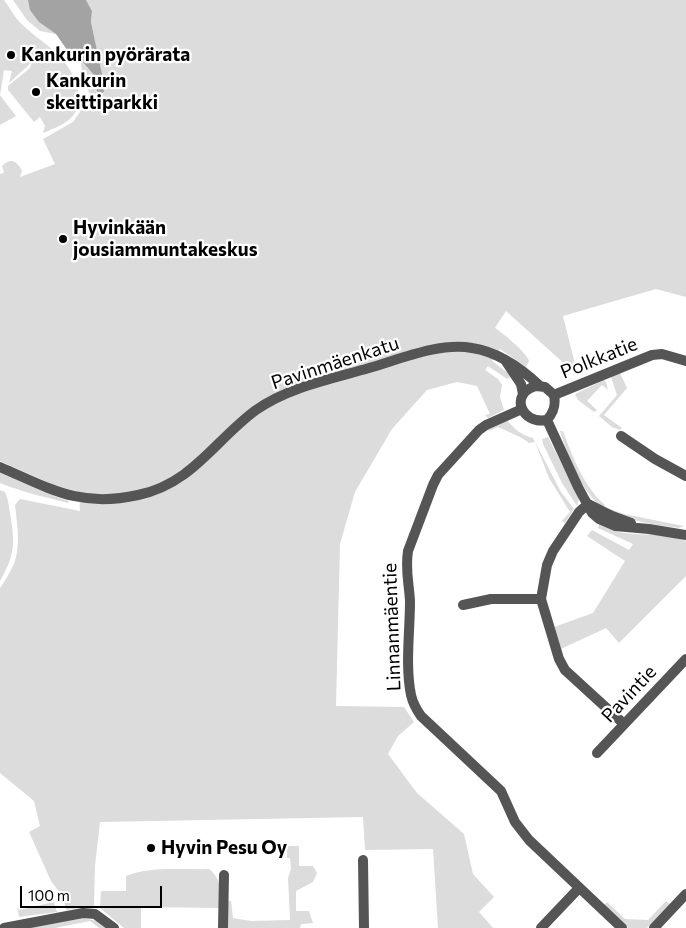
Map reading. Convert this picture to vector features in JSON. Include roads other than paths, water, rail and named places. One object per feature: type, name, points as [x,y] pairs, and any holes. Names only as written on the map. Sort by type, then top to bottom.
[{"type":"street","name":"Pavinmäenkatu","points":[[0,467],[46,488],[87,499],[105,500],[140,495],[154,491],[186,474],[257,410],[289,392],[389,362],[451,346],[484,350],[513,362],[540,386]]},
{"type":"street","name":"Polkkatie","points":[[554,395],[652,355],[662,354],[686,361]]},
{"type":"street","points":[[505,360],[516,376],[523,394]]},
{"type":"street","points":[[540,386],[550,390],[554,395],[555,407],[547,420],[542,421],[529,418],[522,410],[521,400],[523,394],[531,387],[540,386]]},
{"type":"street","name":"Linnanmäentie","points":[[522,410],[486,425],[479,430],[441,470],[433,485],[406,561],[410,598],[409,683],[414,707],[421,716],[501,791],[521,831],[528,840],[622,928]]},
{"type":"street","points":[[547,420],[592,513],[606,524],[686,536]]},
{"type":"street","points":[[621,436],[686,476]]},
{"type":"street","points":[[588,504],[579,512],[552,551],[547,565],[541,599],[559,659],[565,670],[624,724]]},
{"type":"street","points":[[463,605],[491,599],[541,599]]},
{"type":"street","name":"Pavintie","points":[[597,753],[686,658]]},
{"type":"street","points":[[363,860],[364,928]]},
{"type":"street","points":[[223,928],[224,875]]},
{"type":"street","points":[[541,928],[579,888]]},
{"type":"street","points":[[654,928],[686,894]]},
{"type":"street","points":[[4,928],[83,913],[95,914],[114,928]]},
{"type":"place","name":"Kankurin pyörärata","points":[[11,55]]},
{"type":"place","name":"Kankurin skeittiparkki","points":[[36,92]]},
{"type":"place","name":"Hyvinkään jousiammuntakeskus","points":[[63,239]]},
{"type":"place","name":"Hyvin Pesu Oy","points":[[151,848]]}]
